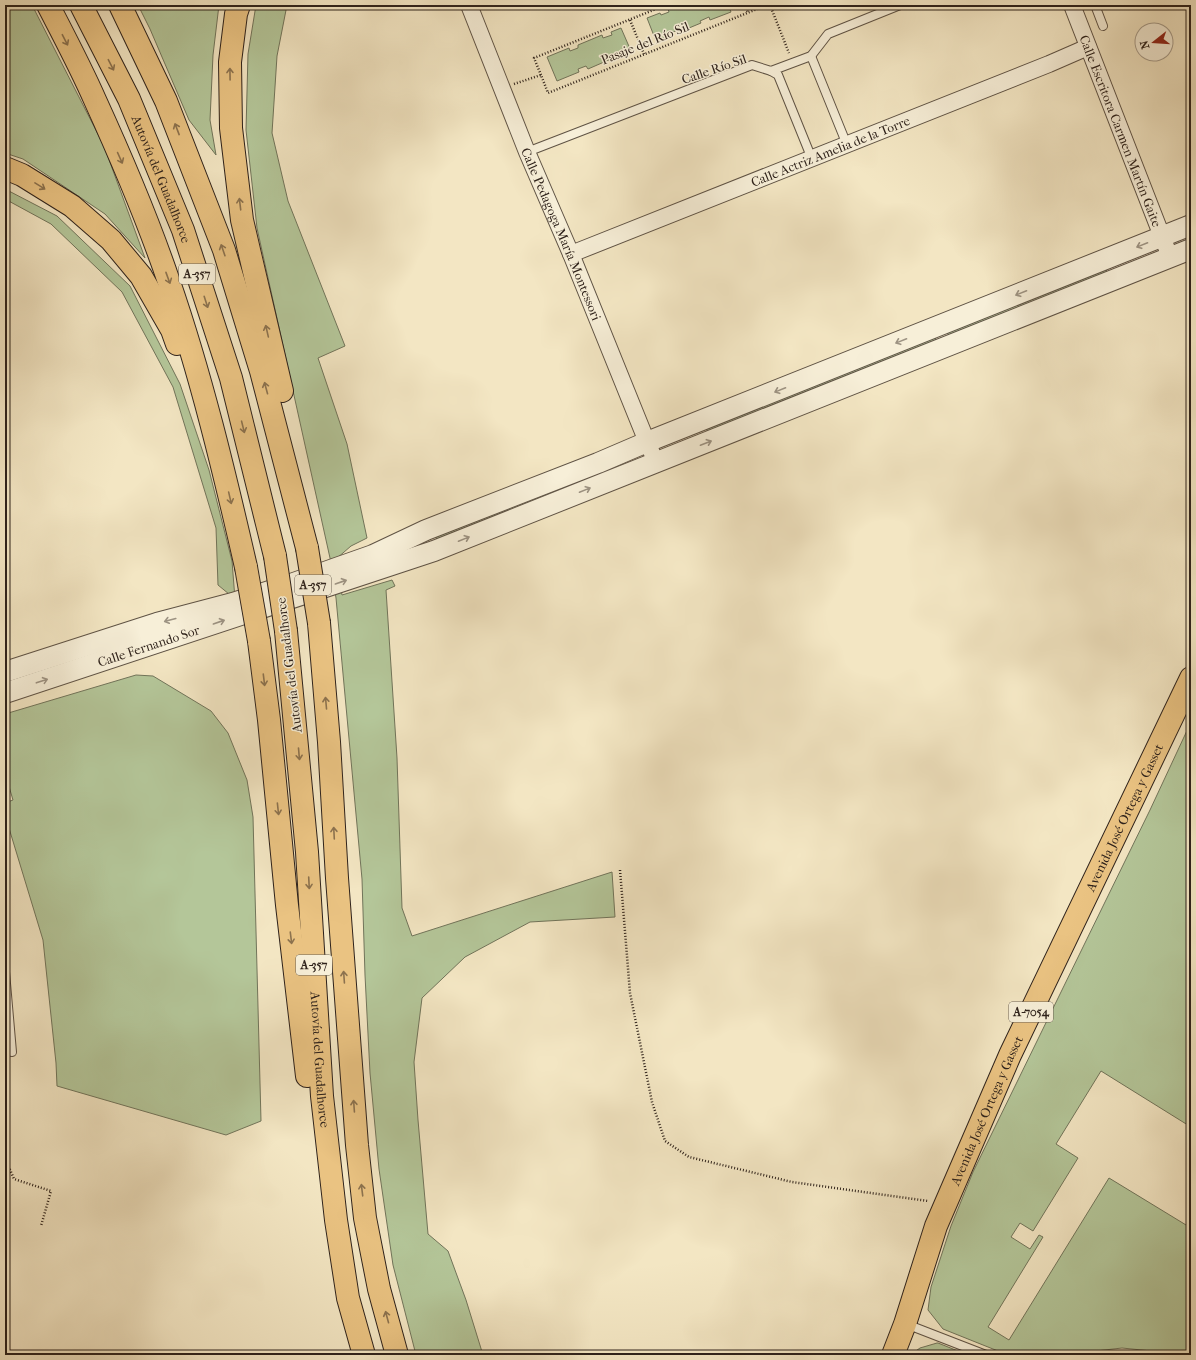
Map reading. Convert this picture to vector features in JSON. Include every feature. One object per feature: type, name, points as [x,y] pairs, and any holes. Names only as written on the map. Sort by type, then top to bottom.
[{"type":"main road","points":[[48,5],[95,99],[144,213],[169,280],[197,367],[246,567],[259,641],[269,720],[287,905],[325,1230],[348,1298]]},
{"type":"main road","name":"Autovía del Guadalhorce","points":[[81,5],[129,99],[183,230],[231,378],[275,556],[286,631],[307,852],[322,1096],[336,1220],[348,1298],[364,1355]]},
{"type":"main road","name":"A-357","points":[[120,5],[166,101],[224,250],[261,371],[307,548],[319,623],[330,742],[337,878],[357,1145],[367,1226],[379,1289],[397,1355]]},
{"type":"main road","points":[[237,8],[230,62],[231,128],[242,220],[296,450],[307,548]]},
{"type":"main road","points":[[5,168],[22,175],[72,206],[111,240],[142,276],[172,330],[222,464]]},
{"type":"main road","name":"Avenida José Ortega y Gasset","points":[[893,1355],[905,1324],[936,1226],[1010,1055],[1191,678]]},
{"type":"street","name":"Calle Pedagoga María Montessori","points":[[469,5],[527,152],[571,254],[656,462]]},
{"type":"street","name":"Calle Escritora Carmen Martín Gaite","points":[[1072,5],[1170,258]]},
{"type":"street","name":"Calle Actriz Amelia de la Torre","points":[[571,254],[847,145],[1088,47]]},
{"type":"street","points":[[290,592],[373,556],[426,530],[598,463],[647,442],[1191,225]]},
{"type":"street","points":[[290,592],[434,551],[1191,249]]},
{"type":"street","name":"Calle Fernando Sor","points":[[5,672],[157,623],[233,603],[290,592]]},
{"type":"street","name":"Calle Fernando Sor","points":[[5,693],[290,592]]},
{"type":"lane","points":[[771,71],[811,56],[828,34],[900,5]]},
{"type":"lane","points":[[1095,5],[1103,26]]},
{"type":"lane","points":[[811,56],[847,145]]},
{"type":"lane","name":"Calle Río Sil","points":[[527,152],[752,65],[771,71]]},
{"type":"lane","points":[[771,71],[778,75],[812,159]]},
{"type":"lane","points":[[5,972],[12,1052]]},
{"type":"lane","points":[[905,1324],[986,1355]]},
{"type":"path","name":"Pasaje del Río Sil","points":[[666,5],[534,58],[548,93],[769,5]]},
{"type":"path","points":[[745,5],[748,13]]},
{"type":"path","points":[[769,5],[793,63]]},
{"type":"path","points":[[630,20],[644,54]]},
{"type":"path","points":[[502,88],[541,75]]},
{"type":"path","points":[[620,870],[630,993],[652,1102],[665,1141],[689,1157],[792,1182],[946,1203]]},
{"type":"path","points":[[5,1158],[14,1179],[51,1191],[41,1226]]},
{"type":"green space","points":[[11,5],[32,5],[104,146],[145,258],[105,214],[23,159],[5,153],[5,27]]},
{"type":"green space","points":[[138,5],[219,5],[213,55],[210,120],[216,155],[189,120],[150,29]]},
{"type":"green space","points":[[256,5],[287,5],[277,56],[272,133],[288,201],[345,346],[318,358],[347,444],[367,538],[351,546],[336,559],[342,595],[392,580],[395,586],[386,590],[397,758],[402,908],[412,936],[612,872],[615,917],[530,922],[465,957],[422,998],[414,1062],[428,1234],[448,1251],[466,1300],[483,1355],[416,1355],[393,1265],[379,1169],[370,1073],[362,879],[336,598],[330,558],[257,228],[246,130],[248,54]]},
{"type":"green space","points":[[678,5],[728,5],[731,12],[710,20],[709,17],[700,21],[701,23],[677,33],[676,31],[668,33],[669,36],[656,41],[647,18],[660,13],[661,15],[669,12],[668,9]]},
{"type":"green space","points":[[621,28],[631,51],[620,56],[619,52],[610,56],[611,59],[588,69],[586,66],[578,69],[579,72],[557,81],[547,57],[569,48],[570,51],[578,48],[578,45],[602,35],[603,38],[612,35],[611,32]]},
{"type":"green space","points":[[5,189],[57,216],[130,286],[180,384],[209,470],[232,561],[235,599],[218,585],[216,528],[173,387],[122,292],[51,224],[5,199]]},
{"type":"green space","points":[[1106,269],[1108,275],[950,338],[947,332]]},
{"type":"green space","points":[[935,337],[937,342],[708,433],[706,428]]},
{"type":"green space","points":[[593,473],[595,478],[437,540],[435,535]]},
{"type":"green space","points":[[136,675],[153,676],[211,711],[228,733],[247,780],[253,817],[261,1121],[226,1135],[57,1086],[43,940],[5,815],[5,803],[13,800],[5,773],[5,714]]},
{"type":"green space","points":[[1191,722],[1191,1127],[1101,1071],[1056,1144],[1078,1158],[1033,1231],[1020,1223],[1011,1237],[1030,1249],[1039,1235],[1043,1237],[988,1327],[1009,1340],[1109,1178],[1191,1228],[1191,1355],[1122,1348],[1061,1355],[1008,1355],[943,1329],[928,1310],[931,1287],[951,1226],[973,1172],[1150,810]]},
{"type":"green space","points":[[938,1343],[968,1355],[910,1355],[920,1348]]}]
